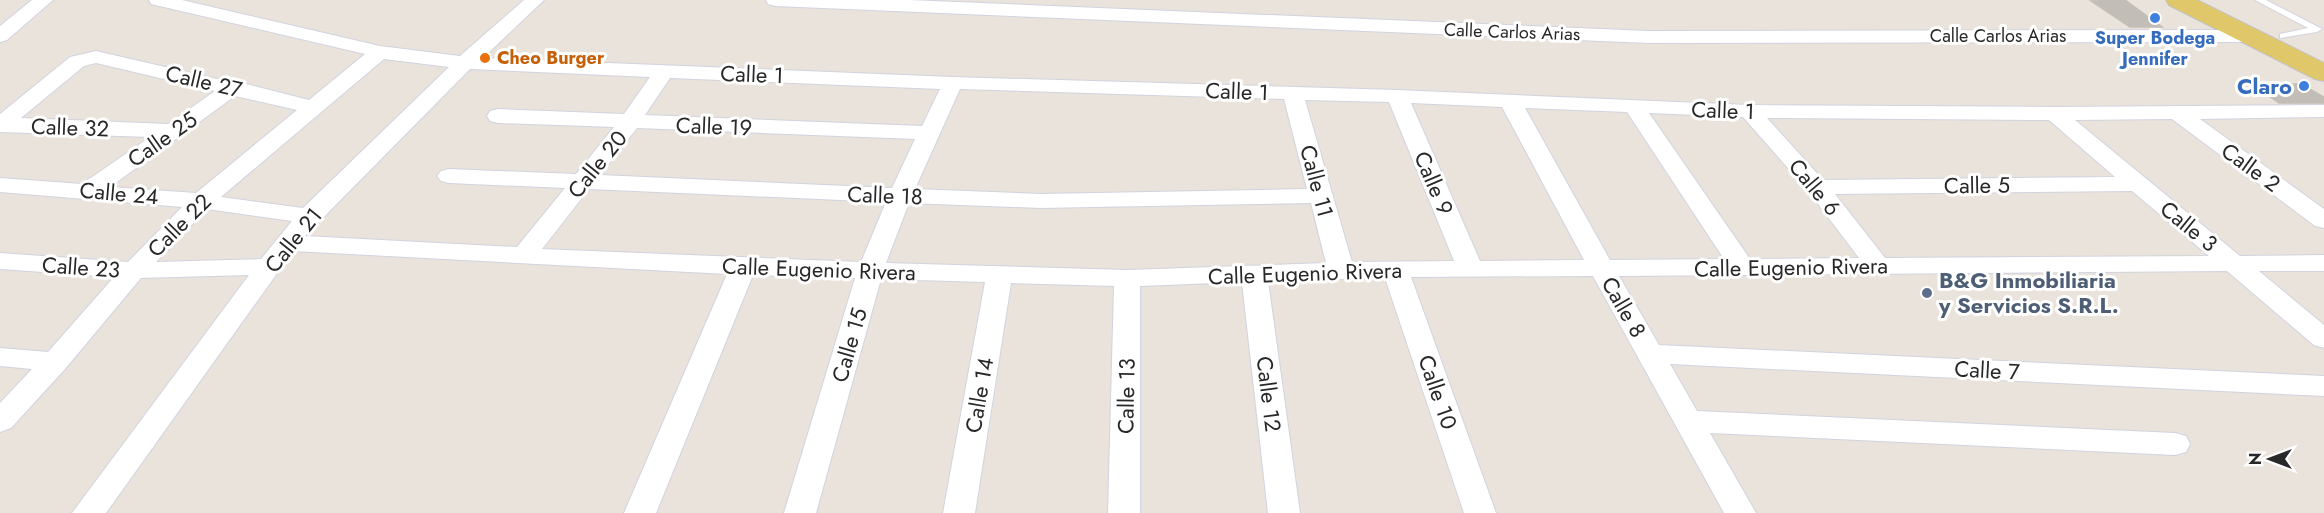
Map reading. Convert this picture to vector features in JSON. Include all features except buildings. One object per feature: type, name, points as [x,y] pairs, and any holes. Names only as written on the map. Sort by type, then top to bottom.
[{"type":"main road","points":[[2178,0],[2324,73]]},
{"type":"main road","points":[[2207,0],[2324,56]]},
{"type":"street","points":[[1,34],[44,0]]},
{"type":"street","name":"Calle 1","points":[[158,0],[380,51],[465,63],[1510,100],[1749,111],[2054,114],[2324,111]]},
{"type":"street","name":"Calle 21","points":[[88,513],[286,243],[309,216],[465,63],[535,0]]},
{"type":"street","name":"Calle Carlos Arias","points":[[775,0],[1649,37],[2249,36]]},
{"type":"street","name":"Calle 22","points":[[0,421],[55,362],[134,270],[201,201],[380,51]]},
{"type":"street","name":"Calle 27","points":[[1,124],[77,61],[96,57],[234,87],[311,107]]},
{"type":"street","name":"Calle 20","points":[[525,254],[630,122],[665,70]]},
{"type":"street","name":"Calle 15","points":[[800,513],[870,271],[900,196],[953,82]]},
{"type":"street","name":"Calle 25","points":[[90,190],[234,87]]},
{"type":"street","name":"Calle 11","points":[[1293,93],[1341,270]]},
{"type":"street","name":"Calle 9","points":[[1397,96],[1471,270]]},
{"type":"street","name":"Calle 8","points":[[1510,100],[1602,269],[1740,513]]},
{"type":"street","points":[[1634,107],[1743,268]]},
{"type":"street","name":"Calle 6","points":[[1749,111],[1817,187],[1878,266]]},
{"type":"street","name":"Calle 3","points":[[2054,114],[2324,339]]},
{"type":"street","name":"Calle 2","points":[[2179,114],[2324,221]]},
{"type":"street","name":"Calle 19","points":[[498,116],[930,133]]},
{"type":"street","name":"Calle 32","points":[[1,124],[174,131]]},
{"type":"street","name":"Calle 18","points":[[449,176],[1040,201],[1322,196]]},
{"type":"street","name":"Calle 24","points":[[0,184],[201,201],[309,216]]},
{"type":"street","name":"Calle 5","points":[[1817,187],[2137,184]]},
{"type":"street","name":"Calle Eugenio Rivera","points":[[286,243],[743,267],[1127,278],[1341,270],[2324,264]]},
{"type":"street","name":"Calle 23","points":[[0,261],[134,270],[270,267]]},
{"type":"street","points":[[640,513],[743,267]]},
{"type":"street","name":"Calle 10","points":[[1395,270],[1480,513]]},
{"type":"street","name":"Calle 12","points":[[1254,274],[1284,513]]},
{"type":"street","name":"Calle 14","points":[[959,513],[999,276]]},
{"type":"street","name":"Calle 13","points":[[1124,513],[1127,278]]},
{"type":"street","name":"Calle 7","points":[[1651,354],[2324,386]]},
{"type":"street","points":[[0,357],[55,362]]},
{"type":"street","points":[[1689,422],[2175,444]]},
{"type":"lane","points":[[2259,0],[2317,29],[2283,36]]},
{"type":"place","name":"Super Bodega Jennifer","points":[[2155,18]]},
{"type":"place","name":"Cheo Burger","points":[[485,58]]},
{"type":"place","name":"Claro","points":[[2304,86]]},
{"type":"place","name":"B&G Inmobiliaria y Servicios S.R.L.","points":[[1927,293]]}]
